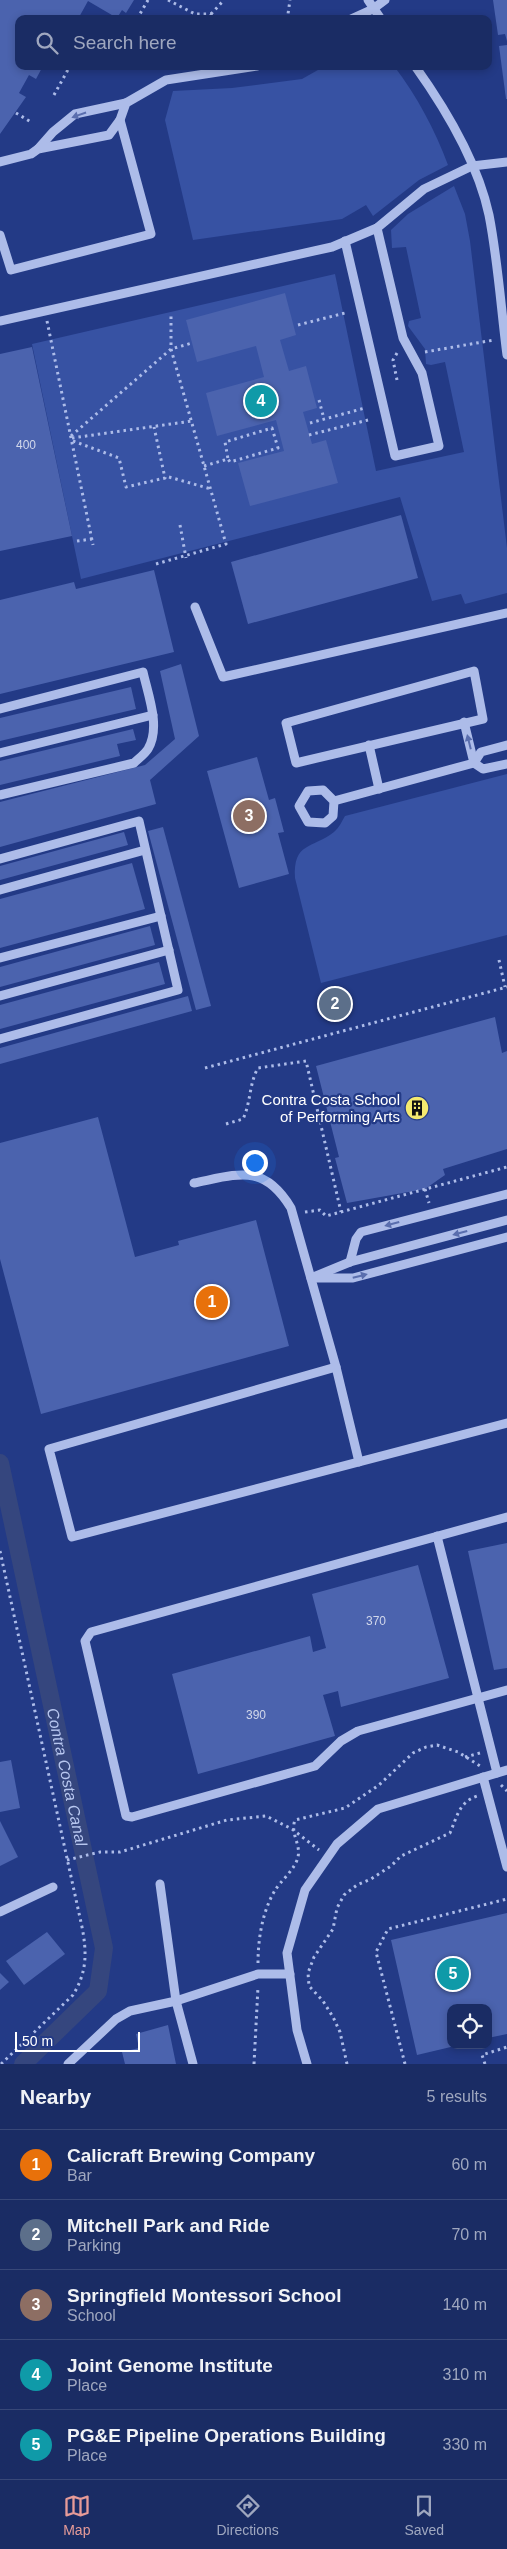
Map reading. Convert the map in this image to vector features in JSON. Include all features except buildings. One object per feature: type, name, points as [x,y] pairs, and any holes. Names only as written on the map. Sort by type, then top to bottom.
[{"type":"street","points":[[368,0],[378,15]]},
{"type":"street","points":[[360,15],[373,9],[385,0]]},
{"type":"street","points":[[371,15],[373,9]]},
{"type":"street","points":[[0,162],[31,154],[75,114],[126,103],[166,80],[231,70]]},
{"type":"street","points":[[418,70],[438,98],[472,166],[489,214],[507,355]]},
{"type":"street","points":[[38,149],[109,135],[120,120],[126,103]]},
{"type":"street","points":[[0,273],[151,234],[120,120]]},
{"type":"street","points":[[0,321],[322,249],[377,228],[424,189],[472,166],[507,162]]},
{"type":"street","points":[[345,241],[395,456],[439,446],[422,373],[403,338],[377,228]]},
{"type":"street","points":[[0,235],[11,270]]},
{"type":"street","points":[[195,607],[223,677],[507,612]]},
{"type":"street","points":[[474,671],[483,719],[464,722],[296,763],[286,722],[474,671]]},
{"type":"street","points":[[0,709],[143,672],[153,715],[153,733],[148,750],[134,763],[0,794]]},
{"type":"street","points":[[0,753],[153,715]]},
{"type":"street","points":[[464,722],[474,762],[482,769],[507,764]]},
{"type":"street","points":[[369,745],[379,789]]},
{"type":"street","points":[[334,801],[474,762],[481,752],[507,745]]},
{"type":"street","points":[[0,859],[139,821],[178,990],[0,1039]]},
{"type":"street","points":[[0,890],[145,850]]},
{"type":"street","points":[[0,958],[161,916]]},
{"type":"street","points":[[0,996],[169,950]]},
{"type":"street","points":[[194,1183],[232,1175],[250,1176],[269,1180],[281,1192],[293,1214],[312,1278],[360,1462]]},
{"type":"street","points":[[350,1262],[356,1239],[361,1232],[507,1194]]},
{"type":"street","points":[[312,1278],[350,1262],[507,1220]]},
{"type":"street","points":[[312,1278],[353,1278],[507,1237]]},
{"type":"street","points":[[336,1367],[49,1449],[72,1537],[507,1423]]},
{"type":"street","points":[[507,1517],[91,1632],[85,1641],[126,1816],[132,1817],[316,1766],[341,1741],[358,1730],[507,1690]]},
{"type":"street","points":[[437,1536],[480,1698],[497,1773]]},
{"type":"street","points":[[307,2064],[297,2030],[287,1953],[305,1890],[337,1844],[378,1809],[507,1770]]},
{"type":"street","points":[[483,1777],[507,1867]]},
{"type":"street","points":[[160,1884],[176,2001],[193,2064]]},
{"type":"street","points":[[0,1912],[53,1887]]},
{"type":"street","points":[[68,2064],[116,2019],[130,2011],[176,2001],[258,1974],[290,1974]]},
{"type":"path","points":[[139,15],[148,0]]},
{"type":"path","points":[[168,0],[195,14],[211,14],[224,0]]},
{"type":"path","points":[[287,15],[290,0]]},
{"type":"path","points":[[54,95],[68,70]]},
{"type":"path","points":[[16,113],[31,122]]},
{"type":"path","points":[[156,564],[186,558],[226,544],[171,349],[171,314]]},
{"type":"path","points":[[298,325],[345,314]]},
{"type":"path","points":[[40,321],[47,319],[94,546]]},
{"type":"path","points":[[425,352],[505,339]]},
{"type":"path","points":[[72,438],[171,349],[192,343]]},
{"type":"path","points":[[397,380],[393,360],[398,350]]},
{"type":"path","points":[[319,400],[324,419]]},
{"type":"path","points":[[310,423],[365,408]]},
{"type":"path","points":[[309,434],[368,420]]},
{"type":"path","points":[[72,438],[192,421]]},
{"type":"path","points":[[72,438],[119,458],[126,487],[165,478],[154,427]]},
{"type":"path","points":[[204,466],[228,459],[230,462],[278,448],[272,428],[225,442],[228,459]]},
{"type":"path","points":[[169,477],[211,489]]},
{"type":"path","points":[[180,525],[186,558]]},
{"type":"path","points":[[77,541],[92,539]]},
{"type":"path","points":[[205,1068],[506,987],[499,960]]},
{"type":"path","points":[[226,1124],[243,1119],[248,1109],[252,1078],[258,1068],[306,1060],[341,1212]]},
{"type":"path","points":[[293,1214],[320,1210],[326,1216],[507,1167]]},
{"type":"path","points":[[0,1551],[85,1946],[85,1968],[80,1983],[73,1995],[1,2064]]},
{"type":"path","points":[[347,2064],[340,2032],[323,2001],[309,1986],[308,1973],[314,1957],[333,1929],[337,1908],[344,1895],[357,1884],[371,1879],[401,1856],[450,1833],[459,1809],[467,1800],[504,1788]]},
{"type":"path","points":[[67,1860],[100,1852],[120,1852],[227,1820],[266,1816],[292,1829],[327,1858]]},
{"type":"path","points":[[405,2064],[376,1952],[388,1929],[507,1899]]},
{"type":"path","points":[[485,2064],[482,2055],[507,2047]]},
{"type":"shaded area","points":[[318,70],[397,70],[425,114],[448,165],[419,180],[373,216],[366,205],[342,219],[193,240],[165,120],[173,91],[232,88],[302,79]]},
{"type":"shaded area","points":[[454,186],[465,214],[470,241],[507,548],[507,593],[465,604],[461,594],[432,601],[400,497],[81,579],[32,344],[335,274],[376,471],[464,452],[445,362],[431,365],[426,364],[425,349],[408,326],[409,321],[421,318],[406,247],[392,248],[391,230],[408,214]]},
{"type":"shaded area","points":[[507,774],[507,935],[321,983],[295,878],[295,866],[301,852],[334,832],[345,816]]},
{"type":"waterway","name":"Contra Costa Canal","points":[[0,1463],[104,1948],[98,1991],[23,2064]]},
{"type":"place","name":"Joint Genome Institute","points":[[261,401]]},
{"type":"place","name":"Springfield Montessori School","points":[[249,816]]},
{"type":"place","name":"Mitchell Park and Ride","points":[[335,1004]]},
{"type":"place","name":"Contra Costa School of Performing Arts","points":[[417,1108]]},
{"type":"place","name":"Calicraft Brewing Company","points":[[212,1302]]},
{"type":"place","name":"PG&E Pipeline Operations Building","points":[[453,1974]]}]
